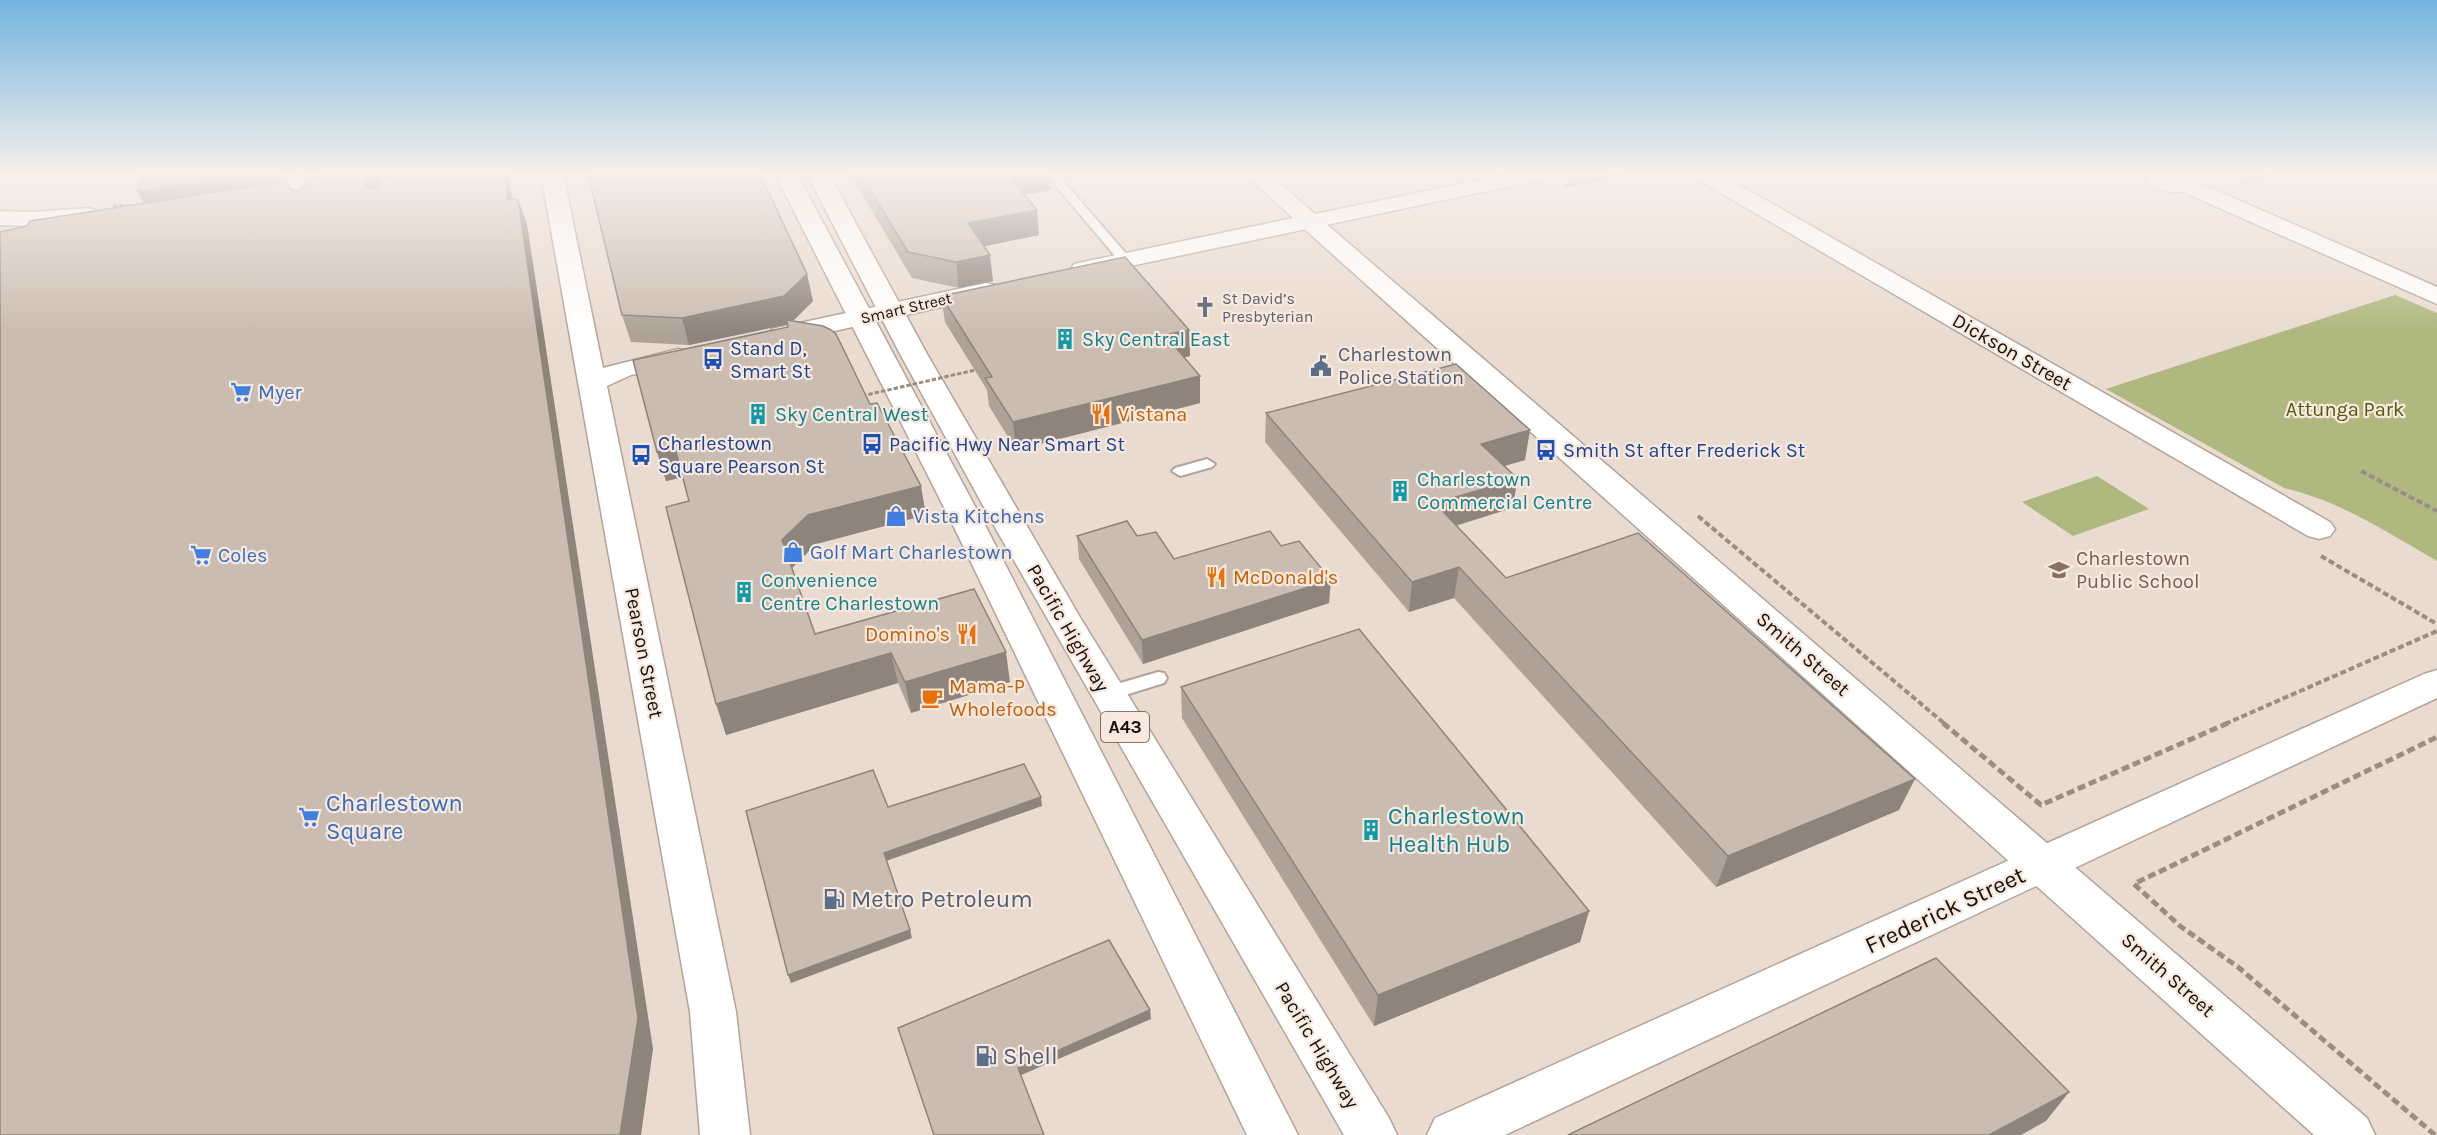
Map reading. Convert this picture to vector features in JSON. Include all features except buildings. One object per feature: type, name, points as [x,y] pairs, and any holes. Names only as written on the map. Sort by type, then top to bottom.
[{"type":"main road","name":"Pearson Street","points":[[562,227],[713,1012],[725,1135]]},
{"type":"main road","name":"Pacific Highway","points":[[820,227],[1018,544],[1372,1135]]},
{"type":"main road","name":"Pacific Highway","points":[[840,227],[969,525],[1273,1135]]},
{"type":"main road","points":[[1057,275],[1281,227]]},
{"type":"main road","name":"Smith Street","points":[[1316,227],[2350,1135]]},
{"type":"main road","name":"Dickson Street","points":[[1796,227],[2319,530]]},
{"type":"main road","points":[[2293,227],[2437,296]]},
{"type":"main road","name":"Smart Street","points":[[763,339],[1011,285]]},
{"type":"main road","points":[[592,382],[623,369],[697,353]]},
{"type":"main road","name":"Frederick Street","points":[[1452,1135],[2437,683]]},
{"type":"lane","points":[[1097,227],[1125,260]]},
{"type":"lane","points":[[1180,471],[1207,464]]},
{"type":"lane","points":[[1106,694],[1158,678]]},
{"type":"path","points":[[858,397],[975,370]]},
{"type":"path","points":[[2361,471],[2437,511]]},
{"type":"path","points":[[1694,513],[2041,806],[2437,631]]},
{"type":"path","points":[[2435,1135],[2238,967],[2180,926],[2134,884],[2437,738]]},
{"type":"green space","name":"Attunga Park","points":[[2395,295],[2437,313],[2437,561],[2344,509],[2284,488],[2106,389]]},
{"type":"green space","points":[[2097,476],[2149,509],[2073,536],[2022,502]]},
{"type":"place","name":"St David’s Presbyterian","points":[[1205,307]]},
{"type":"place","name":"Sky Central East","points":[[1065,339]]},
{"type":"place","name":"Stand D, Smart St","points":[[713,359]]},
{"type":"place","name":"Charlestown Police Station","points":[[1321,366]]},
{"type":"place","name":"Myer","points":[[241,392]]},
{"type":"place","name":"Sky Central West","points":[[758,414]]},
{"type":"place","name":"Vistana","points":[[1101,414]]},
{"type":"place","name":"Pacific Hwy Near Smart St","points":[[872,444]]},
{"type":"place","name":"Smith St after Frederick St","points":[[1546,450]]},
{"type":"place","name":"Charlestown Square Pearson St","points":[[641,455]]},
{"type":"place","name":"Charlestown Commercial Centre","points":[[1400,491]]},
{"type":"place","name":"Vista Kitchens","points":[[896,516]]},
{"type":"place","name":"Golf Mart Charlestown","points":[[793,552]]},
{"type":"place","name":"Coles","points":[[201,555]]},
{"type":"place","name":"Charlestown Public School","points":[[2059,570]]},
{"type":"place","name":"McDonald's","points":[[1216,577]]},
{"type":"place","name":"Convenience Centre Charlestown","points":[[744,592]]},
{"type":"place","name":"Domino's","points":[[967,634]]},
{"type":"place","name":"Mama-P Wholefoods","points":[[932,698]]},
{"type":"place","name":"Charlestown Square","points":[[309,817]]},
{"type":"place","name":"Charlestown Health Hub","points":[[1371,830]]},
{"type":"place","name":"Metro Petroleum","points":[[834,899]]},
{"type":"place","name":"Shell","points":[[986,1056]]}]
